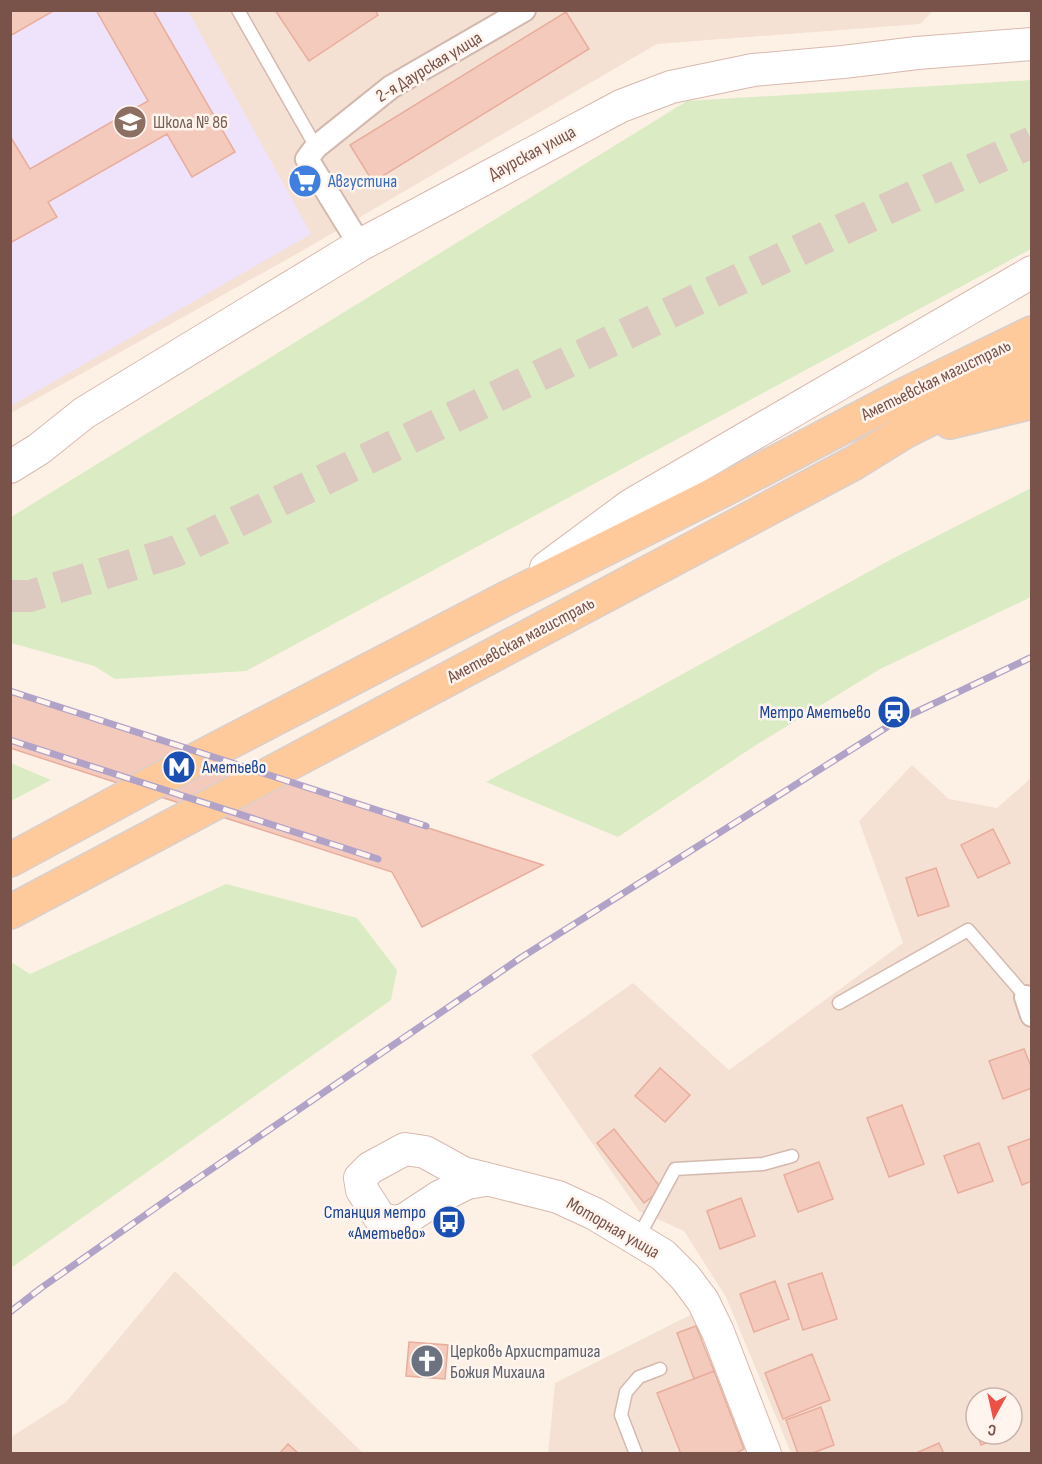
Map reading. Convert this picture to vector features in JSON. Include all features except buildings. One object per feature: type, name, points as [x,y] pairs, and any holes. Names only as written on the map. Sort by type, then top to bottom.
[{"type":"main road","name":"Аметьевская магистраль","points":[[10,860],[220,747],[509,597],[727,488],[900,397],[1032,333]]},
{"type":"main road","name":"Аметьевская магистраль","points":[[10,912],[854,463],[904,432],[1032,368]]},
{"type":"main road","points":[[904,432],[1032,402]]},
{"type":"street","name":"2-я Даурская улица","points":[[316,147],[391,87],[524,10]]},
{"type":"street","name":"Даурская улица","points":[[10,467],[39,449],[84,413],[360,245],[621,105],[671,87],[753,70],[1032,44]]},
{"type":"street","points":[[1000,47],[1032,52]]},
{"type":"street","points":[[316,147],[307,159],[360,245]]},
{"type":"street","points":[[509,597],[631,505],[1032,272]]},
{"type":"street","name":"Даурская улица","points":[[10,442],[84,413]]},
{"type":"street","name":"Моторная улица","points":[[485,1180],[558,1197],[595,1214],[663,1255],[685,1277],[703,1301],[718,1332],[765,1454]]},
{"type":"lane","points":[[238,10],[316,147]]},
{"type":"lane","points":[[839,1003],[968,930],[1029,1006]]},
{"type":"lane","points":[[638,1238],[675,1168],[762,1164],[792,1156]]},
{"type":"lane","points":[[636,1454],[621,1415],[626,1392],[639,1377],[660,1369]]},
{"type":"shaded area","points":[[11,11],[933,11],[920,24],[657,44],[302,251],[11,413]]},
{"type":"shaded area","name":"Школа № 86","points":[[11,11],[188,11],[311,234],[11,406]]},
{"type":"shaded area","points":[[912,765],[949,799],[997,808],[1031,778],[1031,1453],[791,1453],[726,1297],[684,1231],[639,1211],[531,1055],[633,983],[729,1070],[903,943],[859,821]]},
{"type":"shaded area","points":[[175,1271],[363,1453],[11,1454],[11,1437],[66,1402]]},
{"type":"shaded area","points":[[692,1314],[746,1453],[548,1454],[555,1383]]},
{"type":"green space","points":[[1031,80],[1031,249],[246,671],[115,679],[94,666],[11,643],[11,517],[687,101]]},
{"type":"green space","points":[[1031,488],[1031,597],[880,669],[753,747],[618,837],[486,782],[890,560]]},
{"type":"green space","points":[[11,763],[51,780],[11,801]]},
{"type":"green space","points":[[226,884],[357,918],[397,970],[391,1000],[11,1268],[11,962],[30,974]]},
{"type":"tunnel","points":[[10,596],[30,596],[174,552],[845,228],[1032,142]]},
{"type":"railway","points":[[10,1312],[178,1192],[522,957],[895,722],[1032,657]]},
{"type":"railway","points":[[10,691],[426,826]]},
{"type":"railway","points":[[10,740],[378,859]]},
{"type":"place","name":"Школа № 86","points":[[130,122]]},
{"type":"place","name":"Августина","points":[[305,181]]},
{"type":"place","name":"Метро Аметьево","points":[[894,712]]},
{"type":"place","name":"Аметьево","points":[[179,767]]},
{"type":"place","name":"Станция метро «Аметьево»","points":[[449,1222]]},
{"type":"place","name":"Церковь Архистратига Божия Михаила","points":[[427,1361]]}]
